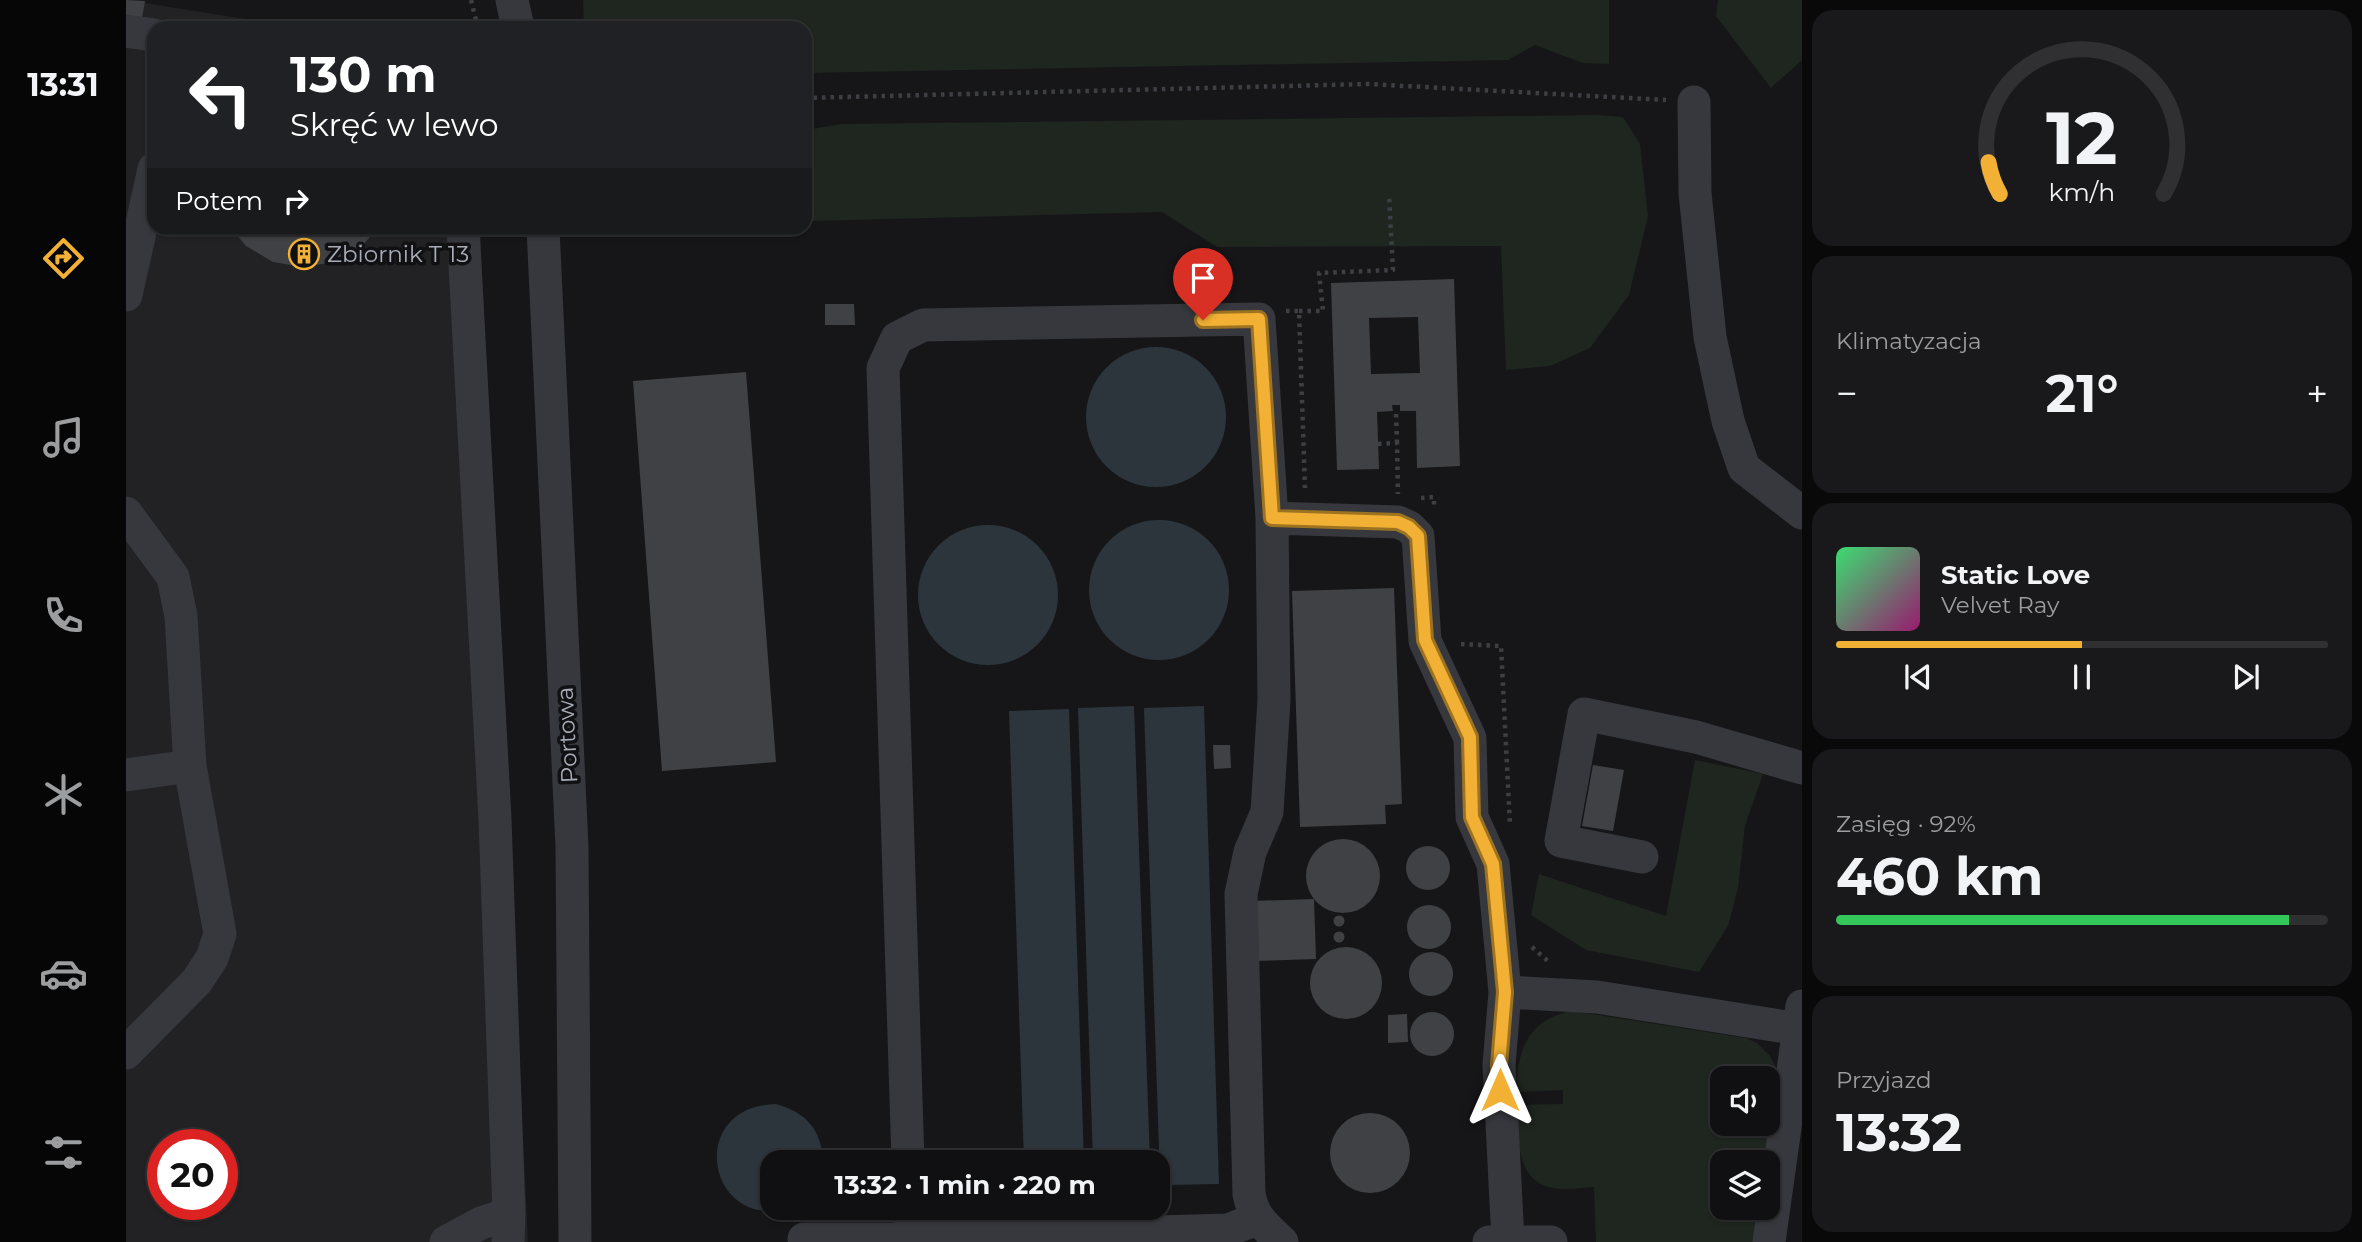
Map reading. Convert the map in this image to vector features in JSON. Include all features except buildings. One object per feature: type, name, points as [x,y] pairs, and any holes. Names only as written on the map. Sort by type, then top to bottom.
[{"type":"street","points":[[512,0],[516,21]]},
{"type":"street","points":[[126,31],[147,34]]},
{"type":"street","points":[[1694,102],[1695,193],[1710,337],[1728,421],[1744,468],[1802,513]]},
{"type":"street","points":[[126,295],[147,200]]},
{"type":"street","points":[[446,1242],[481,1223],[509,1228],[495,819],[463,235]]},
{"type":"street","name":"Portowa","points":[[543,235],[572,848],[575,1242]]},
{"type":"street","points":[[908,1150],[883,368],[897,338],[923,326],[1259,319],[1272,518],[1275,700],[1268,812],[1250,852],[1241,894],[1249,1194],[1257,1219],[1282,1242]]},
{"type":"street","points":[[126,513],[173,577],[181,616],[190,766],[220,934],[212,958],[197,981],[126,1054]]},
{"type":"street","points":[[1272,518],[1398,522],[1409,527],[1418,536],[1425,640],[1470,737],[1472,817],[1493,864],[1505,992],[1499,1065],[1499,1241],[1551,1242]]},
{"type":"street","points":[[1642,857],[1561,841],[1584,714],[1696,737],[1802,768]]},
{"type":"street","points":[[126,775],[190,766]]},
{"type":"street","points":[[1505,992],[1597,997],[1800,1018],[1769,1242]]},
{"type":"street","points":[[804,1239],[910,1224],[1228,1230],[1257,1219]]},
{"type":"path","points":[[471,0],[476,21]]},
{"type":"path","points":[[812,98],[1368,84],[1694,102]]},
{"type":"path","points":[[1259,319],[1269,312],[1323,311],[1320,272],[1393,270],[1389,195]]},
{"type":"path","points":[[1299,311],[1306,518]]},
{"type":"path","points":[[1396,414],[1398,496]]},
{"type":"path","points":[[1378,444],[1397,443]]},
{"type":"path","points":[[1410,498],[1434,497],[1434,510]]},
{"type":"path","points":[[1453,641],[1467,646],[1501,646],[1511,836]]},
{"type":"path","points":[[1529,945],[1552,964]]},
{"type":"shaded area","points":[[126,0],[257,21],[147,21],[147,235],[480,235],[528,1242],[126,1242]]},
{"type":"shaded area","points":[[583,0],[1609,0],[1609,64],[1583,63],[1535,45],[1508,60],[812,73],[812,21],[584,21]]},
{"type":"shaded area","points":[[1718,0],[1802,0],[1802,60],[1771,88],[1716,16]]},
{"type":"shaded area","points":[[1598,115],[1623,117],[1640,144],[1648,216],[1629,295],[1590,348],[1550,366],[1506,370],[1501,246],[1217,247],[1162,212],[812,221],[812,129],[841,124]]},
{"type":"shaded area","points":[[1156,347],[1183,352],[1206,367],[1221,390],[1226,417],[1221,444],[1206,467],[1183,482],[1156,487],[1129,482],[1106,467],[1091,444],[1086,417],[1091,390],[1106,367],[1129,352]]},
{"type":"shaded area","points":[[1159,520],[1186,525],[1209,540],[1224,563],[1229,590],[1224,617],[1209,640],[1186,655],[1159,660],[1132,655],[1109,640],[1094,617],[1089,590],[1094,563],[1109,540],[1132,525]]},
{"type":"shaded area","points":[[988,525],[1015,530],[1038,545],[1053,568],[1058,595],[1053,622],[1038,645],[1015,660],[988,665],[961,660],[938,645],[923,622],[918,595],[923,568],[938,545],[961,530]]},
{"type":"shaded area","points":[[1134,706],[1150,1150],[1093,1150],[1078,708]]},
{"type":"shaded area","points":[[1204,706],[1219,1184],[1170,1185],[1170,1150],[1159,1150],[1144,708]]},
{"type":"shaded area","points":[[1069,709],[1084,1150],[1024,1150],[1009,711]]},
{"type":"shaded area","points":[[1695,760],[1763,774],[1745,826],[1738,888],[1728,926],[1699,972],[1586,950],[1531,915],[1539,874],[1666,916]]},
{"type":"shaded area","points":[[1572,1011],[1746,1038],[1757,1043],[1770,1056],[1775,1066],[1710,1066],[1710,1136],[1769,1136],[1768,1150],[1710,1150],[1710,1220],[1758,1220],[1755,1242],[1596,1242],[1594,1187],[1549,1187],[1530,1174],[1521,1153],[1517,1105],[1563,1104],[1563,1090],[1517,1092],[1522,1050],[1535,1029],[1545,1021]]},
{"type":"shaded area","points":[[776,1104],[796,1112],[811,1124],[822,1150],[760,1150],[760,1210],[739,1202],[725,1186],[718,1165],[718,1144],[728,1124],[747,1110]]},
{"type":"place","name":"Zbiornik T 13","points":[[304,254]]},
{"type":"route","points":[[1203,320],[1259,319],[1272,518],[1398,522],[1409,527],[1418,536],[1425,640],[1470,737],[1472,817],[1493,864],[1505,992],[1499,1065],[1500,1090]]}]
